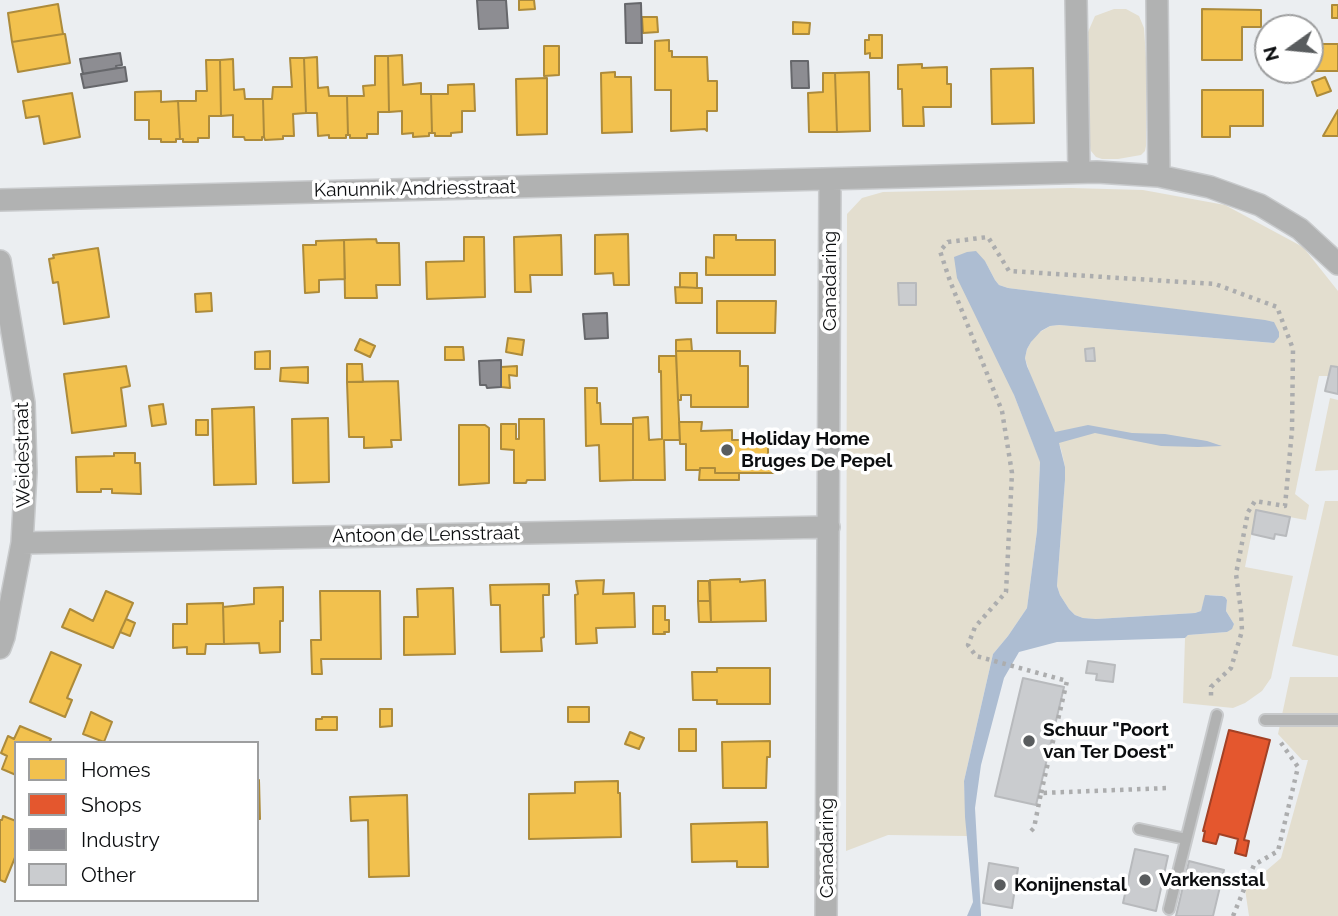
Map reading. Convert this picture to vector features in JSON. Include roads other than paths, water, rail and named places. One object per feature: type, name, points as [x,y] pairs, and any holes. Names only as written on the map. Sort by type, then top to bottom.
[{"type":"street","points":[[1076,0],[1079,172]]},
{"type":"street","points":[[1157,0],[1159,176]]},
{"type":"street","points":[[830,179],[1079,172],[1159,176],[1210,187],[1260,205],[1300,229],[1338,264]]},
{"type":"street","name":"Kanunnik Andriesstraat","points":[[0,200],[830,179]]},
{"type":"street","name":"Canadaring","points":[[826,916],[830,179]]},
{"type":"street","name":"Weidestraat","points":[[0,261],[24,403],[26,472],[22,543],[0,648]]},
{"type":"street","name":"Antoon de Lensstraat","points":[[22,543],[829,527]]},
{"type":"lane","points":[[1169,909],[1214,710]]},
{"type":"lane","points":[[1265,720],[1338,720]]},
{"type":"lane","points":[[1139,829],[1186,839]]},
{"type":"water","points":[[976,251],[999,285],[1008,288],[1265,320],[1274,322],[1279,337],[1274,343],[1059,325],[1041,331],[1027,349],[1027,366],[1055,432],[1088,425],[1132,433],[1165,434],[1222,446],[1161,446],[1095,433],[1059,443],[1065,480],[1057,586],[1069,609],[1083,618],[1096,619],[1195,613],[1201,611],[1205,595],[1222,596],[1227,600],[1226,611],[1234,624],[1227,632],[1188,635],[1185,638],[1057,642],[1019,652],[1004,678],[981,765],[975,808],[981,916],[967,916],[973,902],[964,781],[993,654],[1027,608],[1037,531],[1040,462],[1014,395],[957,278],[954,257]]},
{"type":"place","name":"Holiday Home Bruges De Pepel","points":[[727,450]]},
{"type":"place","name":"Schuur \"Poort van Ter Doest\"","points":[[1029,741]]},
{"type":"place","name":"Varkensstal","points":[[1145,880]]},
{"type":"place","name":"Konijnenstal","points":[[1000,885]]}]
